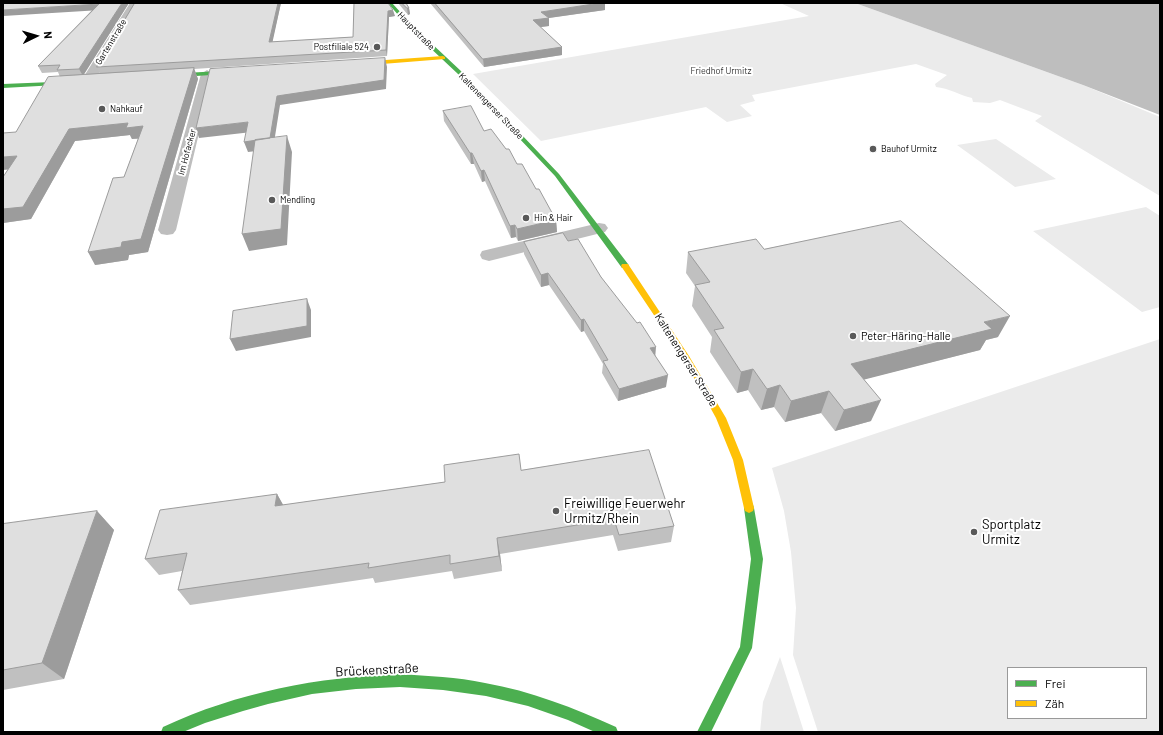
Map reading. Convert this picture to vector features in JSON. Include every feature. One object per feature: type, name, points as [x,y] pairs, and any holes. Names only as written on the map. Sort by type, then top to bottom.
[{"type":"street","name":"Gartenstraße","points":[[88,81],[135,3]]},
{"type":"street","name":"Hauptstraße","points":[[390,3],[412,28],[443,58]]},
{"type":"street","points":[[346,65],[443,58]]},
{"type":"street","name":"Kaltenengerser Straße","points":[[443,58],[557,174],[599,228],[636,280],[707,390],[732,440],[745,481],[758,559],[746,648],[704,732]]},
{"type":"street","points":[[155,77],[246,71]]},
{"type":"street","name":"Im Hofacker","points":[[167,230],[207,74]]},
{"type":"street","points":[[3,86],[102,80]]},
{"type":"street","points":[[489,255],[599,228]]},
{"type":"street","name":"Brückenstraße","points":[[168,732],[237,706],[314,687],[386,680],[448,683],[495,691],[552,706],[597,724],[611,732]]},
{"type":"green space","name":"Friedhof Urmitz","points":[[780,3],[855,3],[1083,85],[1160,117],[1160,196],[1035,121],[1042,116],[1000,100],[990,103],[973,102],[972,98],[936,87],[935,84],[947,75],[916,64],[752,95],[755,101],[740,105],[752,116],[727,122],[706,107],[541,141],[473,74],[809,16]]},
{"type":"green space","points":[[996,139],[1056,179],[1015,187],[957,145]]},
{"type":"green space","points":[[1146,207],[1160,216],[1160,307],[1142,312],[1033,231]]},
{"type":"green space","name":"Sportplatz Urmitz","points":[[1160,339],[1160,732],[818,732],[793,655],[796,608],[791,552],[784,511],[772,468]]},
{"type":"green space","points":[[780,657],[804,732],[760,732],[763,702]]},
{"type":"shaded area","points":[[855,3],[1160,3],[1160,115],[1083,85]]},
{"type":"building","points":[[3,3],[122,3],[79,69],[57,70],[60,65],[38,66],[99,4],[3,10]]},
{"type":"building","points":[[135,3],[278,3],[269,42],[353,37],[354,3],[388,3],[393,10],[388,11],[386,50],[97,67]]},
{"type":"building","points":[[402,3],[406,3],[409,8],[407,8]]},
{"type":"building","points":[[435,3],[600,3],[541,12],[549,18],[533,20],[562,47],[483,59]]},
{"type":"building","points":[[385,58],[384,80],[277,96],[270,138],[244,142],[248,122],[196,128],[210,69]]},
{"type":"building","points":[[194,68],[141,239],[122,242],[121,247],[88,252],[113,178],[124,177],[143,126],[126,128],[128,123],[69,129],[23,207],[3,209],[3,177],[17,156],[3,157],[3,133],[16,132],[48,77]]},
{"type":"building","points":[[471,106],[484,131],[491,129],[506,149],[509,149],[517,164],[522,164],[536,189],[539,189],[556,220],[517,229],[515,225],[510,226],[484,170],[481,171],[472,153],[470,153],[443,111]]},
{"type":"building","name":"Mendling","points":[[287,136],[281,229],[242,234],[255,140]]},
{"type":"building","name":"Peter-Häring-Halle","points":[[901,221],[1010,316],[984,322],[992,329],[851,364],[881,400],[844,410],[829,391],[791,401],[780,385],[767,389],[753,369],[741,372],[714,330],[724,328],[695,285],[710,282],[688,252],[756,239],[764,249]]},
{"type":"building","points":[[563,233],[568,241],[578,239],[601,277],[637,323],[640,322],[656,347],[650,348],[668,375],[619,389],[603,361],[608,360],[584,319],[581,320],[548,273],[541,275],[524,242]]},
{"type":"building","points":[[307,299],[307,326],[230,339],[233,311]]},
{"type":"building","points":[[649,450],[674,526],[619,535],[614,519],[497,538],[499,556],[450,564],[450,555],[368,568],[369,563],[178,590],[187,553],[145,559],[160,510],[277,494],[275,506],[445,482],[444,465],[519,454],[521,470]]},
{"type":"building","points":[[97,511],[42,663],[3,670],[3,524]]},
{"type":"traffic: fast","points":[[390,3],[412,28],[460,73],[557,175],[625,266]]},
{"type":"traffic: fast","points":[[167,76],[238,72]]},
{"type":"traffic: fast","points":[[3,86],[75,82]]},
{"type":"traffic: fast","points":[[704,732],[746,648],[757,559],[749,508]]},
{"type":"traffic: fast","points":[[168,732],[217,712],[268,697],[312,688],[356,682],[400,681],[443,683],[486,689],[528,699],[570,714],[611,732]]},
{"type":"traffic: slow","points":[[357,64],[443,58]]},
{"type":"traffic: slow","points":[[625,266],[699,378],[721,418],[738,460],[749,508]]},
{"type":"place","name":"Postfiliale 524","points":[[377,47]]},
{"type":"place","name":"Nahkauf","points":[[102,109]]},
{"type":"place","name":"Bauhof Urmitz","points":[[873,149]]},
{"type":"place","name":"Mendling","points":[[272,200]]},
{"type":"place","name":"Hin & Hair","points":[[526,218]]},
{"type":"place","name":"Peter-Häring-Halle","points":[[853,336]]},
{"type":"place","name":"Freiwillige Feuerwehr Urmitz/Rhein","points":[[556,511]]},
{"type":"place","name":"Sportplatz Urmitz","points":[[974,532]]}]
